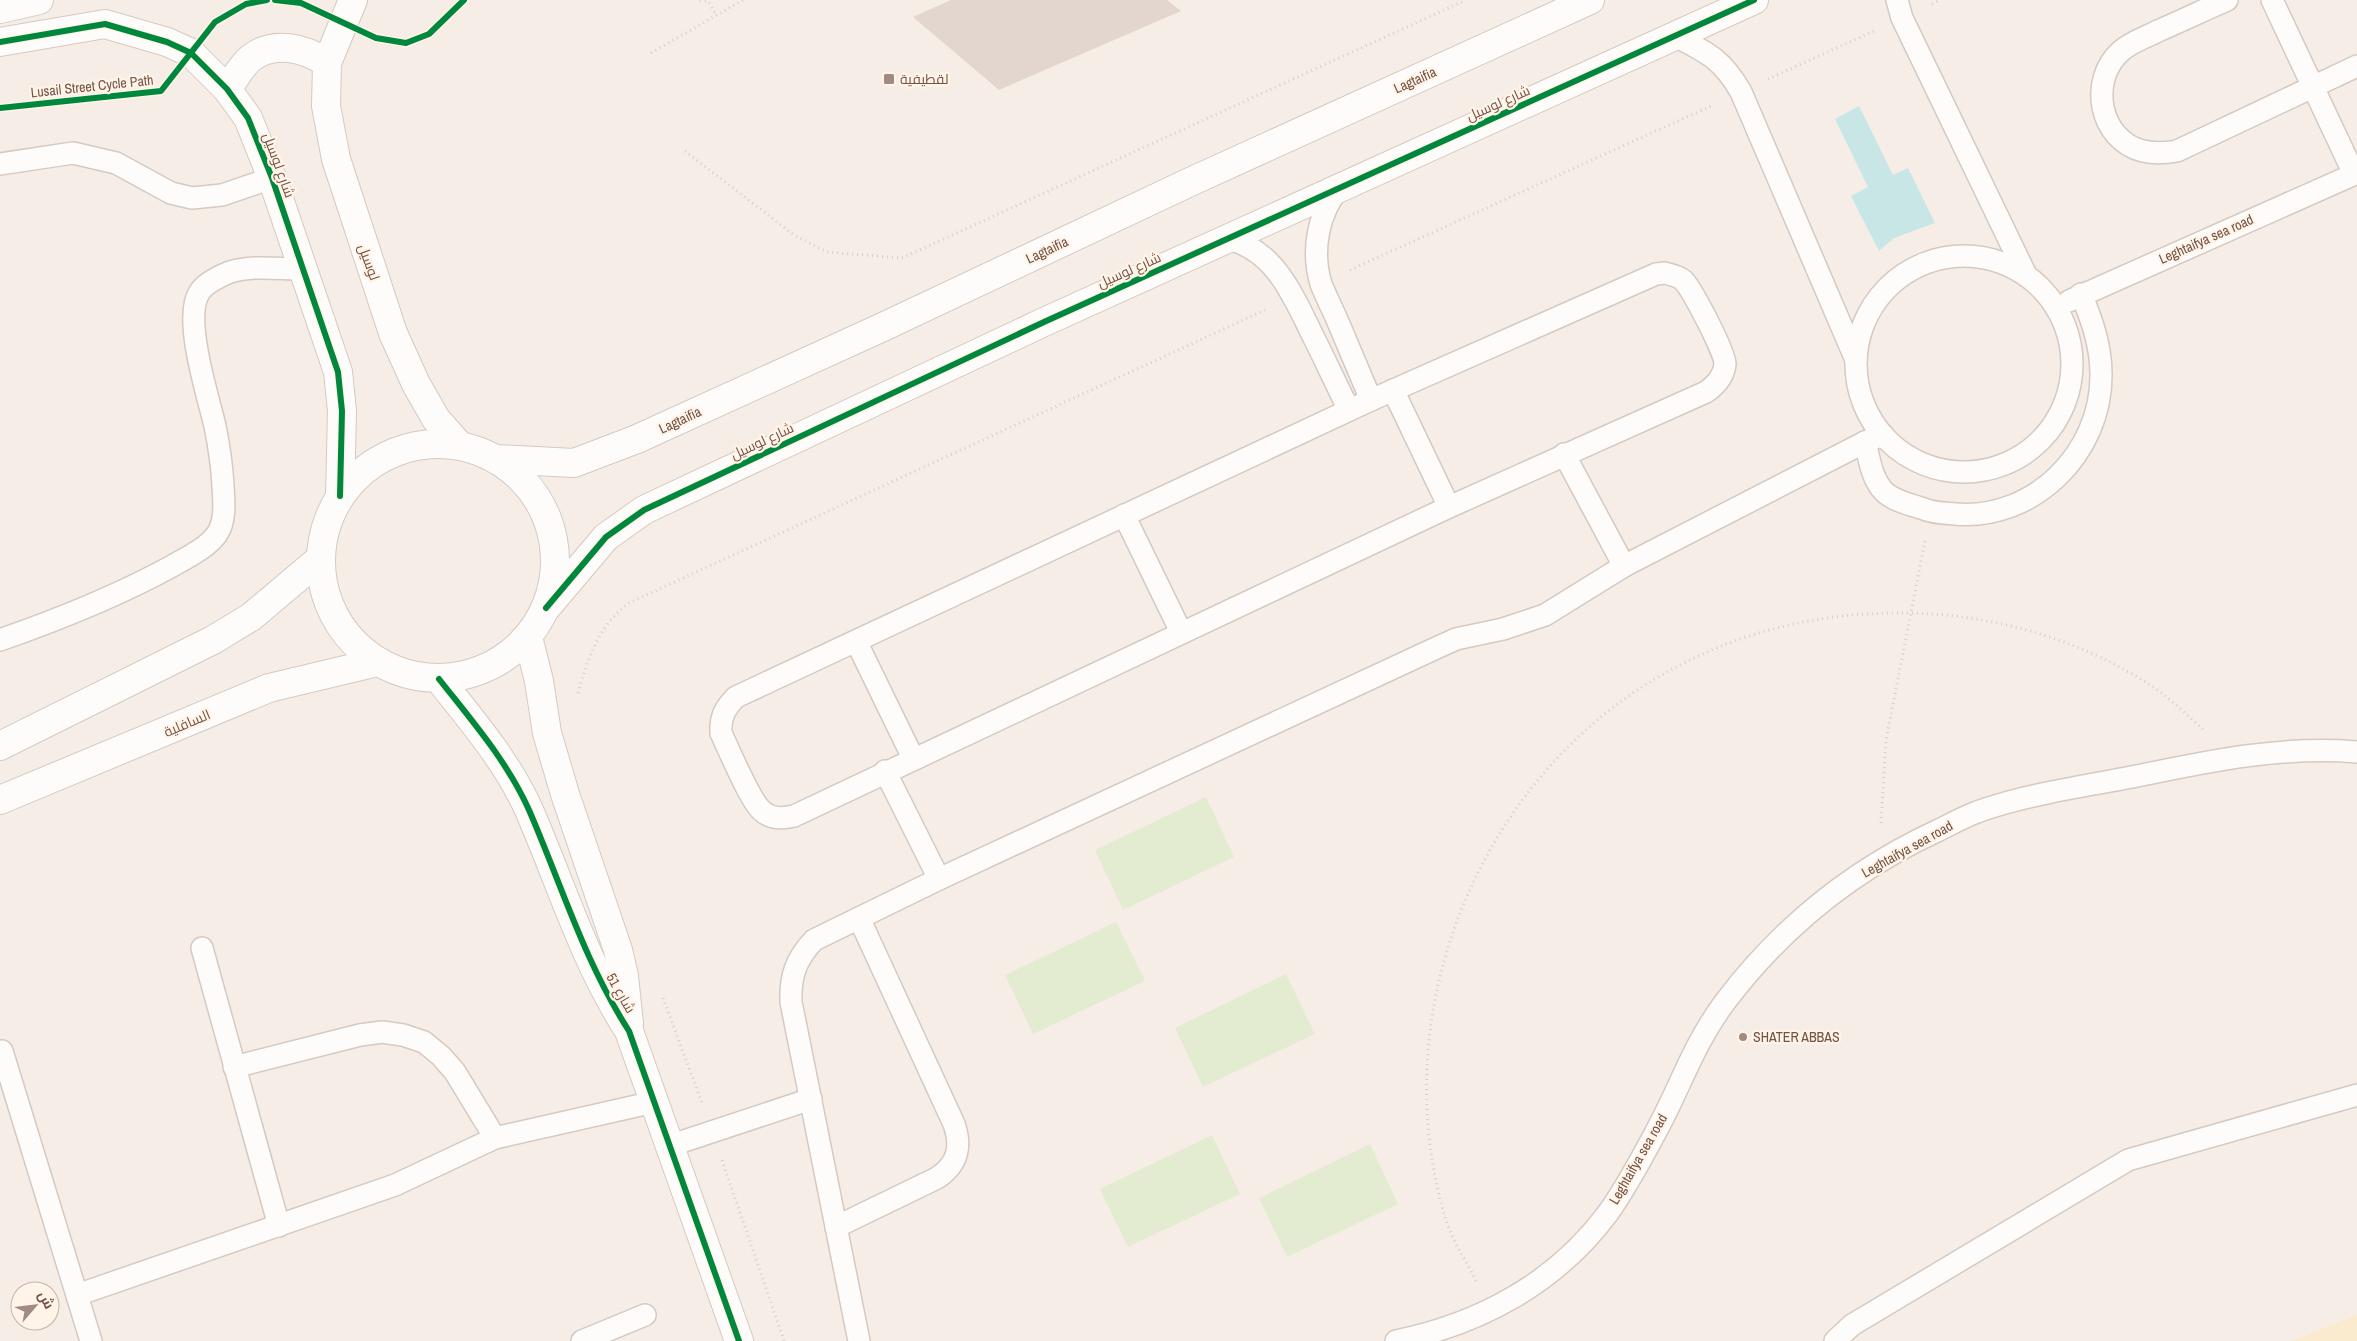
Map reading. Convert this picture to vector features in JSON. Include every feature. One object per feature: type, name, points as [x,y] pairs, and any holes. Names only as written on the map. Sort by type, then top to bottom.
[{"type":"street","points":[[0,9],[39,0]]},
{"type":"street","name":"لوسيل","points":[[353,0],[345,25],[327,63],[326,106],[336,159],[393,334],[416,384],[436,419],[459,445]]},
{"type":"street","name":"Lagtaifia","points":[[496,459],[574,463],[637,440],[885,326],[1190,182],[1590,0]]},
{"type":"street","name":"شارع لوسيل","points":[[546,608],[606,537],[644,510],[1036,326],[1754,0]]},
{"type":"street","name":"شارع لوسيل","points":[[0,42],[105,24],[167,42],[191,53],[227,89],[248,118],[272,178],[338,372],[342,411],[340,496]]},
{"type":"street","points":[[227,89],[250,58],[265,51],[298,48],[314,54],[327,63]]},
{"type":"street","points":[[424,444],[459,445],[496,459],[522,480],[543,508],[553,540],[555,575],[546,608],[528,637],[503,659],[473,674],[440,679],[399,672],[378,662],[354,643],[336,618],[324,589],[321,558],[326,526],[340,496],[362,471],[391,453],[424,444]]},
{"type":"street","points":[[0,746],[214,640],[251,617],[321,558]]},
{"type":"street","name":"شارع 51","points":[[528,637],[539,682],[547,733],[565,794],[618,950],[625,985],[630,1031],[739,1341]]},
{"type":"street","name":"السافلية","points":[[0,800],[269,688],[378,662]]},
{"type":"street","name":"شارع 51","points":[[440,679],[495,750],[513,779],[528,810],[588,959],[614,1008],[630,1031]]},
{"type":"lane","points":[[1897,0],[1902,18],[2026,275]]},
{"type":"lane","points":[[2227,0],[2136,41],[2121,50],[2110,64],[2103,80],[2104,116],[2126,144],[2142,151],[2160,154],[2177,152],[2357,66]]},
{"type":"lane","points":[[2272,0],[2355,174]]},
{"type":"lane","points":[[1675,36],[1711,54],[1729,72],[1740,92],[1856,360]]},
{"type":"lane","points":[[0,164],[73,152],[116,163],[171,193],[192,198],[222,195],[272,178]]},
{"type":"lane","name":"Leghtaifya sea road","points":[[2057,308],[2081,294],[2355,174]]},
{"type":"lane","points":[[1340,187],[1329,200],[1321,220],[1317,241],[1317,262],[1321,283],[1371,400]]},
{"type":"lane","points":[[1228,239],[1243,242],[1259,252],[1284,280],[1349,410]]},
{"type":"lane","points":[[1874,438],[1916,460],[1946,470],[1979,471],[1996,468],[2018,458],[2038,443],[2054,424],[2065,403],[2071,379],[2072,354],[2067,330],[2057,308],[2026,275],[2006,264],[1991,259],[1960,255],[1937,259],[1916,267],[1896,279],[1880,296],[1868,316],[1860,337],[1856,360],[1858,380],[1863,400],[1871,418],[1874,438],[1871,467],[1882,489],[1898,500],[1931,512],[1970,516],[1998,512],[2024,502],[2049,485],[2076,457],[2089,432],[2098,404],[2102,375],[2099,346],[2081,294]]},
{"type":"lane","points":[[0,640],[70,616],[151,577],[198,551],[218,534],[224,511],[222,469],[192,315],[199,292],[216,279],[231,272],[248,269],[302,269]]},
{"type":"lane","points":[[1656,274],[1675,275],[1690,288],[1722,351],[1725,363],[1722,375],[1716,385],[1706,392],[1449,507],[913,758],[794,816],[777,818],[768,815],[756,803],[721,733],[720,723],[723,713],[736,697],[1392,390],[1656,274]]},
{"type":"lane","points":[[1392,390],[1449,507]]},
{"type":"lane","points":[[859,1341],[791,1002],[790,985],[794,968],[802,952],[814,940],[939,879],[1449,642],[1524,623],[1545,615],[1624,566],[1874,438]]},
{"type":"lane","points":[[1564,454],[1624,566]]},
{"type":"lane","points":[[1124,514],[1181,632]]},
{"type":"lane","points":[[856,641],[913,758]]},
{"type":"lane","name":"Leghtaifya sea road","points":[[1396,1341],[1432,1334],[1491,1310],[1524,1291],[1554,1269],[1582,1243],[1607,1214],[1628,1182],[1661,1121],[1695,1048],[1724,1004],[1757,962],[1815,908],[1879,861],[1925,836],[1976,812],[2024,799],[2234,756],[2283,751],[2332,750],[2357,752]]},
{"type":"lane","points":[[886,771],[939,879]]},
{"type":"lane","points":[[836,1227],[937,1178],[948,1171],[956,1161],[959,1149],[954,1124],[859,918]]},
{"type":"lane","points":[[202,948],[279,1226]]},
{"type":"lane","points":[[234,1066],[360,1035],[382,1032],[404,1035],[424,1042],[441,1056],[455,1072],[495,1138]]},
{"type":"lane","points":[[2,1051],[91,1341]]},
{"type":"lane","points":[[1835,1341],[1852,1325],[2128,1160],[2357,1094]]},
{"type":"lane","points":[[669,1146],[811,1099]]},
{"type":"lane","points":[[77,1295],[395,1185],[495,1138],[654,1102]]},
{"type":"lane","points":[[582,1341],[645,1315]]},
{"type":"path","points":[[700,0],[709,2],[716,15]]},
{"type":"path","points":[[651,53],[743,0]]},
{"type":"path","points":[[686,151],[794,235],[827,252],[902,258],[1466,0]]},
{"type":"path","points":[[1321,283],[1824,54]]},
{"type":"path","points":[[576,700],[589,657],[601,633],[614,614],[629,603],[1293,296]]},
{"type":"path","points":[[1879,861],[1886,740],[1931,512]]},
{"type":"path","points":[[1491,1310],[1446,1220],[1436,1180],[1430,1139],[1427,1055],[1432,1014],[1441,966],[1456,920],[1475,876],[1499,833],[1526,794],[1554,762],[1597,720],[1638,690],[1682,664],[1759,633],[1841,616],[1911,612],[1974,618],[2022,628],[2069,644],[2114,665],[2158,690],[2234,756]]},
{"type":"path","points":[[662,994],[784,1341]]},
{"type":"green space","points":[[1206,797],[1234,857],[1123,910],[1095,850]]},
{"type":"green space","points":[[1116,922],[1145,981],[1033,1034],[1005,975]]},
{"type":"green space","points":[[1286,974],[1315,1034],[1203,1087],[1175,1028]]},
{"type":"green space","points":[[1212,1135],[1240,1194],[1128,1247],[1100,1189]]},
{"type":"green space","points":[[1370,1144],[1398,1204],[1287,1257],[1259,1198]]},
{"type":"sand","points":[[2357,1315],[2357,1341],[2291,1341]]},
{"type":"water","points":[[1859,106],[1893,175],[1908,168],[1935,223],[1894,238],[1879,251],[1851,196],[1868,187],[1835,119]]},
{"type":"building","points":[[951,0],[1167,0],[1181,11],[999,90],[913,17]]},
{"type":"cycle path","name":"Lusail Street Cycle Path","points":[[0,108],[161,91],[215,22],[246,4],[267,0]]},
{"type":"cycle path","points":[[275,0],[301,3],[376,38],[406,43],[429,34],[464,0]]},
{"type":"cycle path","points":[[546,608],[606,537],[644,510],[1044,322],[1754,0]]},
{"type":"cycle path","points":[[0,42],[105,24],[167,42],[191,53],[227,89],[248,118],[272,178],[338,372],[342,411],[340,496]]},
{"type":"cycle path","points":[[439,679],[500,758],[529,810],[586,950],[613,1005],[629,1031],[739,1341]]},
{"type":"place","name":"لقطيفية","points":[[889,79]]},
{"type":"place","name":"SHATER ABBAS","points":[[1743,1037]]}]
